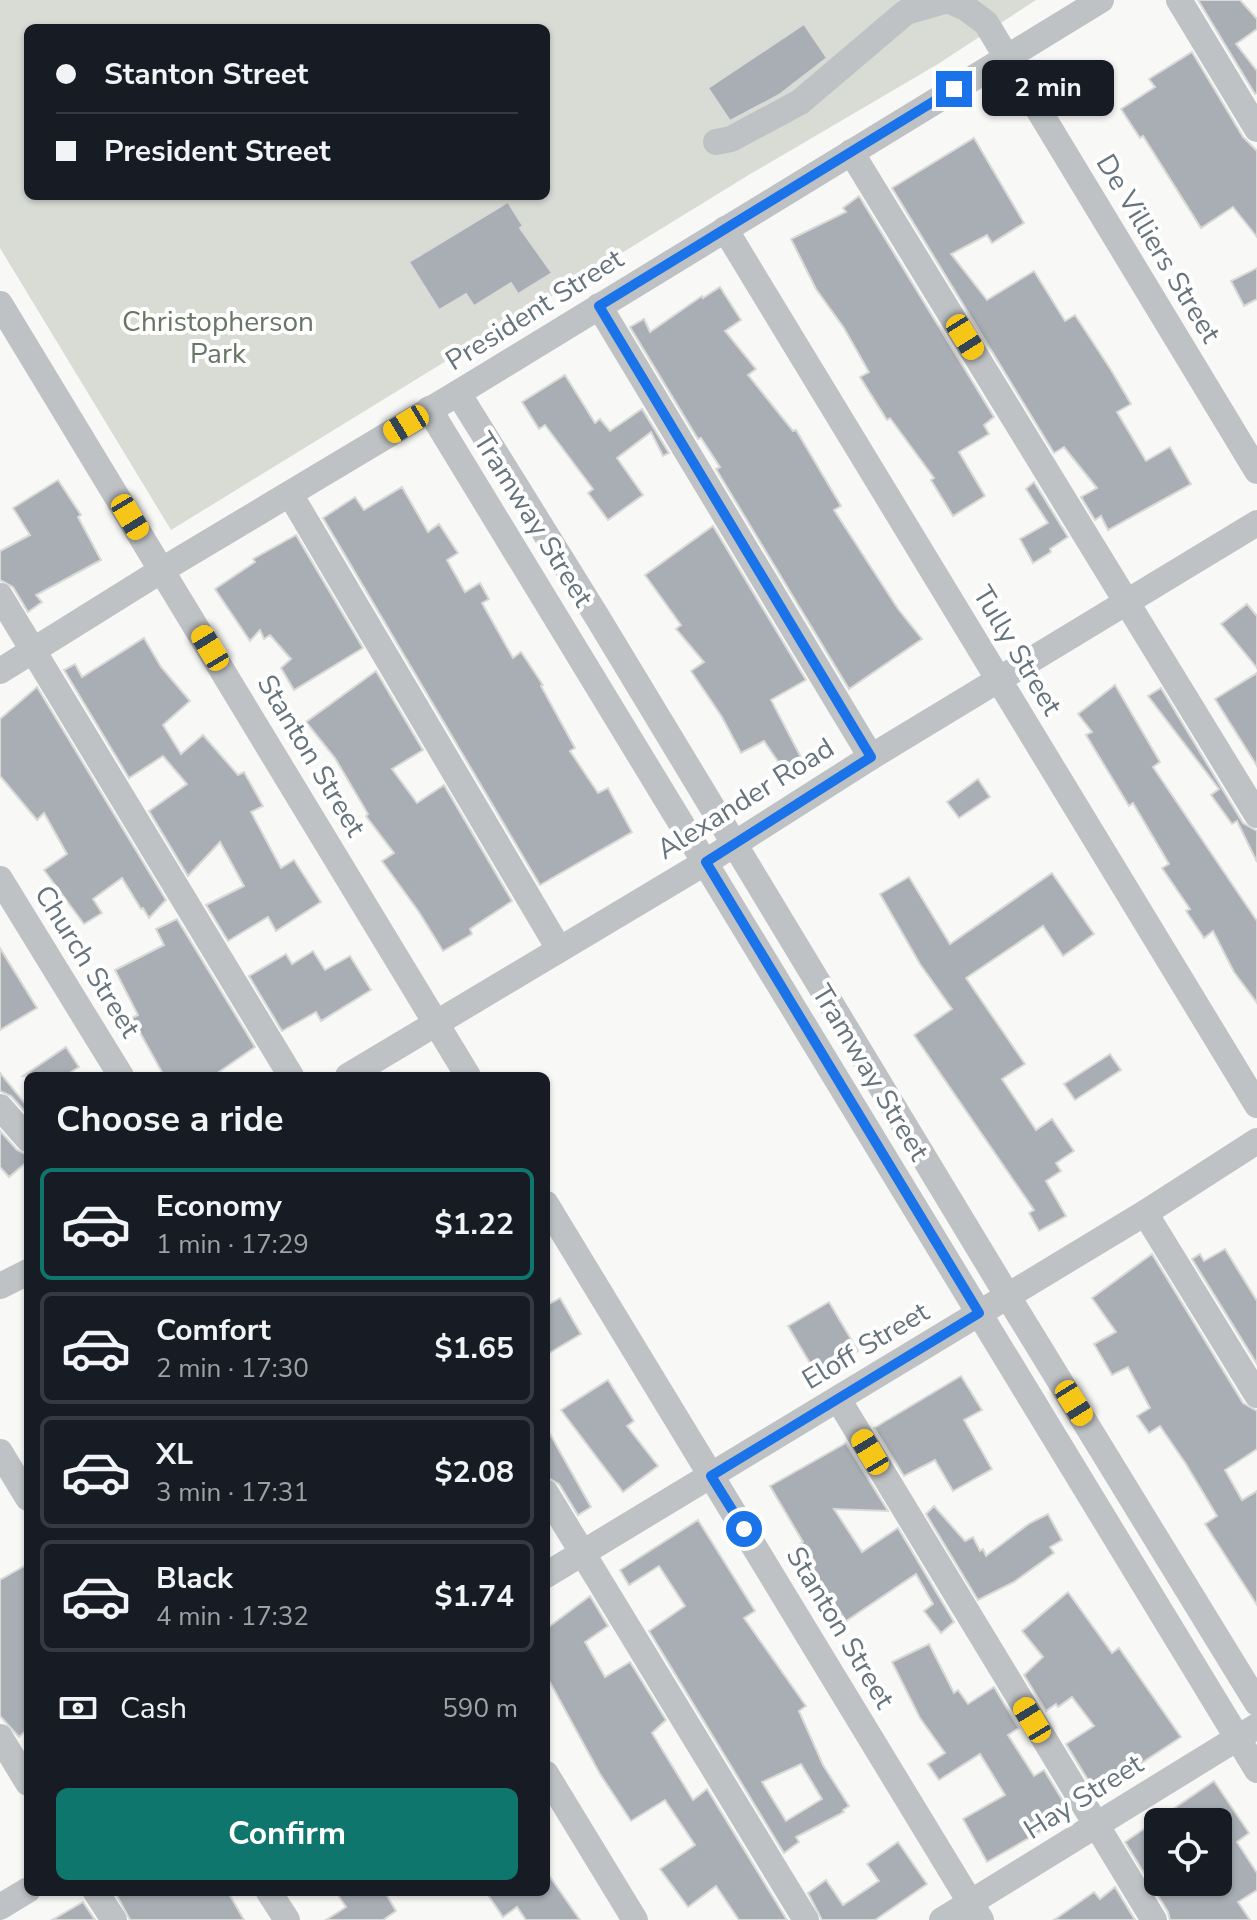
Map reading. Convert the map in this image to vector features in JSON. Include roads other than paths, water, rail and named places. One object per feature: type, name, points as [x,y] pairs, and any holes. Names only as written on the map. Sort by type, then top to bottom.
[{"type":"street","name":"De Villiers Street","points":[[716,142],[731,139],[800,102],[906,12],[948,0],[966,8],[986,23],[1257,471]]},
{"type":"street","name":"President Street","points":[[0,671],[1101,0]]},
{"type":"street","points":[[1179,0],[1257,129]]},
{"type":"street","points":[[851,152],[1257,815]]},
{"type":"street","name":"Tully Street","points":[[725,229],[1257,1105]]},
{"type":"street","name":"Stanton Street","points":[[0,304],[466,1072]]},
{"type":"street","points":[[599,306],[871,757]]},
{"type":"street","name":"Tramway Street","points":[[458,393],[1257,1703]]},
{"type":"street","name":"Tramway Street","points":[[429,409],[1112,1531],[1247,1732],[1257,1770]]},
{"type":"street","points":[[290,494],[559,949]]},
{"type":"street","name":"Alexander Road","points":[[355,1072],[706,862],[871,757],[1257,523]]},
{"type":"street","points":[[0,596],[289,1072]]},
{"type":"street","points":[[566,632],[596,615]]},
{"type":"street","name":"Church Street","points":[[0,879],[119,1072]]},
{"type":"street","points":[[0,1107],[24,1134]]},
{"type":"street","name":"Eloff Street","points":[[550,1573],[1145,1213],[1257,1141]]},
{"type":"street","name":"Stanton Street","points":[[550,1211],[976,1911]]},
{"type":"street","points":[[1145,1213],[1257,1395]]},
{"type":"street","points":[[0,1286],[24,1274]]},
{"type":"street","points":[[838,1399],[1154,1920]]},
{"type":"street","points":[[0,1452],[24,1491]]},
{"type":"street","points":[[550,1499],[806,1920]]},
{"type":"street","points":[[1112,1531],[1141,1512]]},
{"type":"street","name":"Hay Street","points":[[942,1920],[976,1911],[1096,1827],[1247,1732]]},
{"type":"street","points":[[0,1737],[24,1776]]},
{"type":"street","points":[[550,1781],[635,1920]]},
{"type":"street","points":[[0,1907],[24,1892]]},
{"type":"street","points":[[99,1896],[114,1920]]},
{"type":"street","points":[[272,1896],[287,1920]]},
{"type":"park label","name":"Christopherson Park","points":[[218,337]]}]
